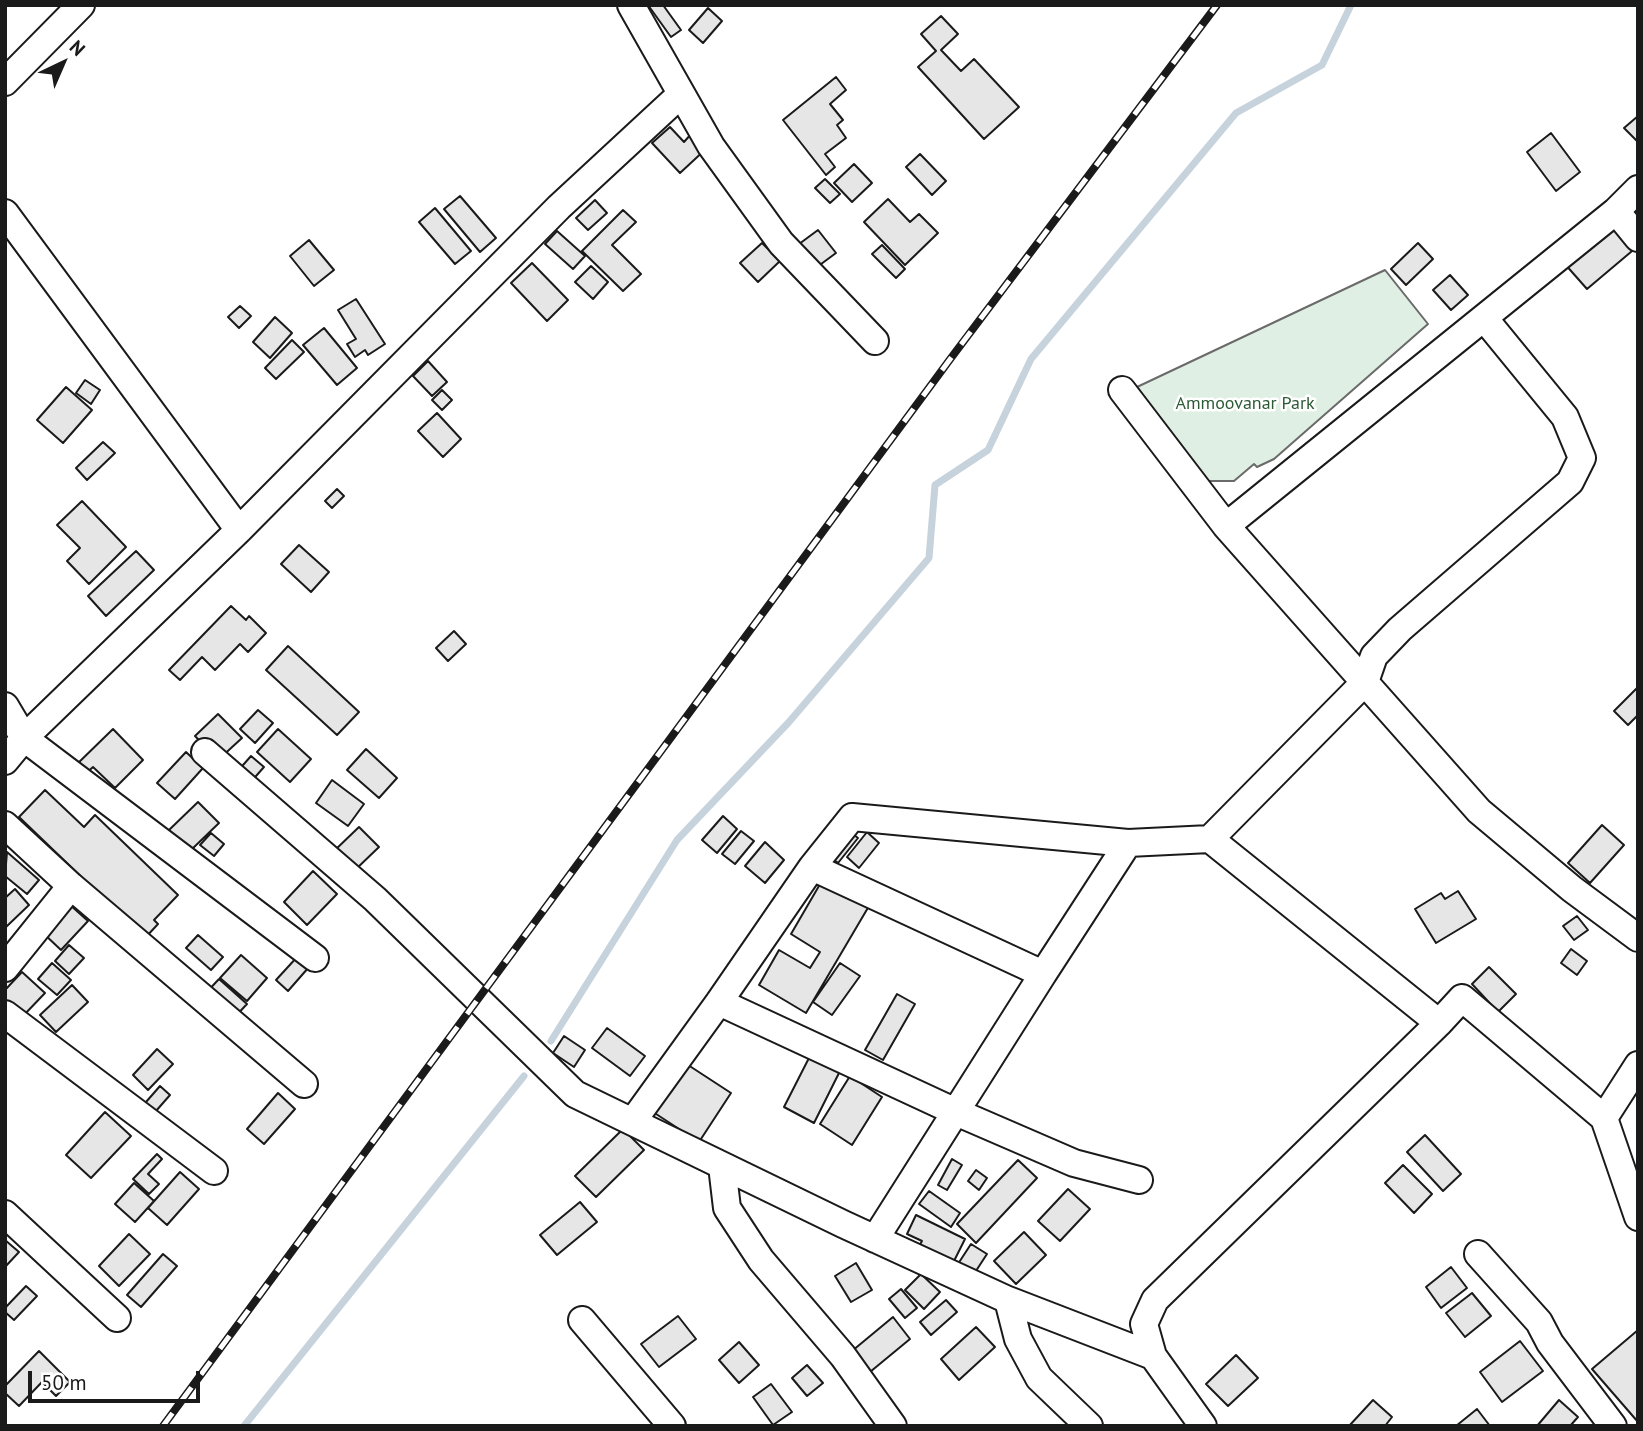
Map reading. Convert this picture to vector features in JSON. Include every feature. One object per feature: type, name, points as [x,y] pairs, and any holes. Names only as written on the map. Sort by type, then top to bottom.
[{"type":"street","points":[[6,80],[81,5]]},
{"type":"street","points":[[631,5],[711,146],[781,243],[875,341]]},
{"type":"street","points":[[5,761],[24,737],[239,530],[559,207],[680,94]]},
{"type":"street","points":[[1226,526],[1616,211],[1638,189]]},
{"type":"street","points":[[1616,211],[1638,238]]},
{"type":"street","points":[[5,213],[239,530]]},
{"type":"street","points":[[1209,839],[1365,682],[1374,656],[1400,629],[1570,482],[1582,458],[1565,418],[1484,318]]},
{"type":"street","points":[[1122,390],[1226,526],[1479,811],[1572,889],[1638,938]]},
{"type":"street","points":[[5,706],[24,737],[315,958]]},
{"type":"street","points":[[205,751],[375,899],[575,1094],[1008,1300],[1153,1356]]},
{"type":"street","points":[[633,1121],[812,867],[852,817],[1128,843],[1209,839],[1439,1023]]},
{"type":"street","points":[[5,825],[71,886],[304,1084]]},
{"type":"street","points":[[875,1239],[1128,843]]},
{"type":"street","points":[[812,867],[1043,974]]},
{"type":"street","points":[[5,968],[71,886]]},
{"type":"street","points":[[1203,1426],[1153,1356],[1144,1324],[1155,1300],[1462,998],[1604,1118],[1638,1217]]},
{"type":"street","points":[[719,1002],[956,1112],[1074,1163],[1139,1180]]},
{"type":"street","points":[[5,1014],[214,1171]]},
{"type":"street","points":[[1604,1118],[1638,1065]]},
{"type":"street","points":[[722,1166],[727,1208],[761,1260],[843,1356],[894,1426]]},
{"type":"street","points":[[5,1214],[117,1318]]},
{"type":"street","points":[[1478,1254],[1539,1322],[1550,1343],[1614,1426]]},
{"type":"street","points":[[1008,1300],[1018,1339],[1039,1378],[1089,1426]]},
{"type":"street","points":[[582,1320],[672,1426]]},
{"type":"green space","name":"Ammoovanar Park","points":[[1385,270],[1428,324],[1274,459],[1257,467],[1254,464],[1234,481],[1202,481],[1137,387]]},
{"type":"building","points":[[648,5],[663,5],[681,30],[671,37]]},
{"type":"building","points":[[708,8],[722,21],[703,43],[689,30]]},
{"type":"building","points":[[941,16],[958,34],[941,50],[961,71],[974,59],[1019,107],[984,139],[918,67],[936,51],[921,34]]},
{"type":"building","points":[[836,77],[846,90],[830,104],[843,120],[837,125],[846,138],[825,154],[835,167],[826,175],[783,120]]},
{"type":"building","points":[[1638,116],[1638,142],[1624,128]]},
{"type":"building","points":[[670,127],[684,142],[692,133],[707,148],[680,173],[652,143]]},
{"type":"building","points":[[1551,133],[1580,172],[1556,191],[1527,152]]},
{"type":"building","points":[[920,154],[946,181],[932,195],[906,167]]},
{"type":"building","points":[[854,164],[872,183],[852,202],[834,183]]},
{"type":"building","points":[[825,179],[840,194],[830,203],[815,188]]},
{"type":"building","points":[[460,196],[496,238],[480,252],[444,209]]},
{"type":"building","points":[[888,199],[910,222],[919,214],[938,233],[905,265],[864,222]]},
{"type":"building","points":[[595,200],[607,213],[588,230],[576,218]]},
{"type":"building","points":[[435,208],[471,251],[455,264],[419,222]]},
{"type":"building","points":[[623,210],[636,222],[612,245],[641,274],[623,291],[582,251]]},
{"type":"building","points":[[1617,219],[1638,246],[1587,289],[1564,263]]},
{"type":"building","points":[[818,230],[836,253],[813,270],[795,247]]},
{"type":"building","points":[[557,231],[585,256],[573,269],[545,244]]},
{"type":"building","points":[[309,240],[334,270],[314,286],[290,256]]},
{"type":"building","points":[[762,243],[780,261],[758,282],[740,263]]},
{"type":"building","points":[[1418,243],[1433,259],[1406,285],[1391,269]]},
{"type":"building","points":[[882,245],[905,269],[896,278],[872,254]]},
{"type":"building","points":[[532,263],[568,300],[547,321],[511,283]]},
{"type":"building","points":[[591,266],[608,282],[593,299],[575,282]]},
{"type":"building","points":[[1450,275],[1468,295],[1451,310],[1433,290]]},
{"type":"building","points":[[356,299],[385,344],[368,355],[365,350],[355,357],[347,344],[356,339],[338,310]]},
{"type":"building","points":[[240,306],[251,316],[239,328],[228,317]]},
{"type":"building","points":[[275,317],[292,333],[270,358],[253,342]]},
{"type":"building","points":[[324,328],[357,368],[337,385],[303,345]]},
{"type":"building","points":[[292,340],[304,352],[276,379],[265,368]]},
{"type":"building","points":[[428,361],[447,382],[432,396],[413,376]]},
{"type":"building","points":[[85,380],[100,390],[91,404],[76,393]]},
{"type":"building","points":[[66,387],[92,410],[63,443],[37,420]]},
{"type":"building","points":[[442,390],[452,400],[442,410],[432,400]]},
{"type":"building","points":[[437,413],[461,439],[443,457],[418,431]]},
{"type":"building","points":[[103,442],[115,453],[87,480],[76,468]]},
{"type":"building","points":[[337,489],[344,496],[332,508],[325,501]]},
{"type":"building","points":[[82,501],[126,547],[89,584],[67,561],[80,548],[57,525]]},
{"type":"building","points":[[299,545],[329,572],[311,592],[281,564]]},
{"type":"building","points":[[136,551],[154,570],[106,616],[88,596]]},
{"type":"building","points":[[231,606],[246,620],[249,616],[266,633],[248,652],[240,644],[215,670],[202,657],[180,680],[169,670]]},
{"type":"building","points":[[454,631],[466,644],[448,661],[436,648]]},
{"type":"building","points":[[288,646],[359,712],[337,735],[266,670]]},
{"type":"building","points":[[1638,687],[1638,715],[1628,725],[1614,711]]},
{"type":"building","points":[[258,710],[273,723],[255,743],[240,729]]},
{"type":"building","points":[[218,714],[242,738],[218,760],[195,736]]},
{"type":"building","points":[[113,729],[143,760],[115,788],[93,767],[83,776],[74,767]]},
{"type":"building","points":[[278,729],[311,759],[290,782],[257,752]]},
{"type":"building","points":[[366,749],[397,778],[379,798],[347,770]]},
{"type":"building","points":[[186,752],[203,768],[175,799],[157,783]]},
{"type":"building","points":[[251,756],[264,767],[249,784],[236,773]]},
{"type":"building","points":[[332,780],[364,804],[348,826],[316,803]]},
{"type":"building","points":[[45,790],[84,827],[95,815],[178,895],[154,920],[158,924],[145,938],[19,817]]},
{"type":"building","points":[[198,802],[219,823],[190,851],[169,830]]},
{"type":"building","points":[[723,816],[737,829],[717,853],[702,840]]},
{"type":"building","points":[[1602,825],[1624,845],[1590,883],[1568,863]]},
{"type":"building","points":[[359,827],[379,847],[354,871],[334,851]]},
{"type":"building","points":[[845,828],[858,838],[838,863],[825,853]]},
{"type":"building","points":[[741,831],[754,841],[735,864],[722,854]]},
{"type":"building","points":[[867,832],[879,843],[859,868],[847,857]]},
{"type":"building","points":[[211,833],[224,844],[214,856],[200,845]]},
{"type":"building","points":[[765,842],[784,860],[765,883],[745,866]]},
{"type":"building","points":[[7,852],[39,880],[27,894],[5,876]]},
{"type":"building","points":[[313,871],[337,894],[307,925],[284,902]]},
{"type":"building","points":[[823,879],[869,906],[806,1013],[759,985],[779,950],[810,968],[820,952],[791,934]]},
{"type":"building","points":[[15,889],[29,905],[6,927],[5,898]]},
{"type":"building","points":[[1458,891],[1476,919],[1436,943],[1415,909],[1441,893],[1445,899]]},
{"type":"building","points":[[69,904],[88,921],[61,950],[43,933]]},
{"type":"building","points":[[1577,916],[1588,930],[1574,940],[1563,926]]},
{"type":"building","points":[[198,935],[223,957],[211,970],[186,948]]},
{"type":"building","points":[[69,945],[84,958],[69,974],[55,961]]},
{"type":"building","points":[[1571,949],[1587,961],[1577,975],[1561,963]]},
{"type":"building","points":[[241,955],[267,978],[247,1001],[220,978]]},
{"type":"building","points":[[298,956],[309,967],[288,991],[276,980]]},
{"type":"building","points":[[52,963],[71,980],[57,995],[38,979]]},
{"type":"building","points":[[840,963],[860,976],[832,1015],[813,1002]]},
{"type":"building","points":[[1489,967],[1516,994],[1498,1012],[1472,984]]},
{"type":"building","points":[[22,972],[45,993],[23,1016],[5,999],[5,990]]},
{"type":"building","points":[[219,979],[247,1004],[231,1021],[203,996]]},
{"type":"building","points":[[72,985],[88,1002],[56,1032],[40,1015]]},
{"type":"building","points":[[897,994],[915,1004],[883,1060],[865,1050]]},
{"type":"building","points":[[607,1028],[645,1056],[630,1076],[592,1048]]},
{"type":"building","points":[[564,1036],[585,1050],[574,1067],[553,1053]]},
{"type":"building","points":[[157,1049],[173,1064],[148,1090],[133,1075]]},
{"type":"building","points":[[811,1054],[841,1069],[814,1123],[784,1107]]},
{"type":"building","points":[[685,1063],[731,1093],[699,1142],[653,1112]]},
{"type":"building","points":[[850,1076],[882,1097],[852,1145],[820,1124]]},
{"type":"building","points":[[160,1086],[170,1095],[149,1119],[139,1110]]},
{"type":"building","points":[[278,1093],[295,1109],[264,1144],[247,1129]]},
{"type":"building","points":[[105,1112],[131,1136],[91,1178],[66,1155]]},
{"type":"building","points":[[623,1129],[644,1150],[596,1197],[575,1176]]},
{"type":"building","points":[[1425,1135],[1461,1174],[1443,1191],[1407,1152]]},
{"type":"building","points":[[157,1154],[162,1159],[148,1174],[159,1184],[149,1194],[133,1179]]},
{"type":"building","points":[[952,1159],[962,1165],[947,1190],[938,1185]]},
{"type":"building","points":[[1018,1160],[1037,1178],[976,1243],[957,1224]]},
{"type":"building","points":[[1403,1165],[1432,1194],[1414,1213],[1385,1183]]},
{"type":"building","points":[[976,1170],[987,1178],[979,1190],[968,1181]]},
{"type":"building","points":[[180,1172],[199,1189],[167,1225],[148,1208]]},
{"type":"building","points":[[134,1183],[154,1201],[135,1222],[115,1204]]},
{"type":"building","points":[[1068,1189],[1090,1209],[1060,1241],[1038,1221]]},
{"type":"building","points":[[929,1191],[960,1213],[951,1227],[919,1204]]},
{"type":"building","points":[[580,1202],[597,1222],[557,1255],[540,1235]]},
{"type":"building","points":[[916,1215],[965,1239],[952,1265],[918,1248],[922,1241],[907,1234]]},
{"type":"building","points":[[1024,1232],[1046,1255],[1016,1284],[994,1261]]},
{"type":"building","points":[[129,1234],[150,1254],[119,1286],[99,1266]]},
{"type":"building","points":[[5,1240],[19,1252],[5,1267]]},
{"type":"building","points":[[971,1244],[987,1254],[972,1277],[956,1267]]},
{"type":"building","points":[[163,1254],[177,1266],[141,1307],[127,1295]]},
{"type":"building","points":[[856,1263],[872,1290],[851,1302],[835,1276]]},
{"type":"building","points":[[1451,1267],[1467,1288],[1441,1308],[1426,1287]]},
{"type":"building","points":[[921,1274],[940,1292],[924,1309],[905,1290]]},
{"type":"building","points":[[26,1286],[37,1296],[14,1320],[5,1312],[5,1308]]},
{"type":"building","points":[[901,1289],[917,1308],[905,1318],[889,1299]]},
{"type":"building","points":[[1472,1293],[1491,1316],[1465,1337],[1446,1313]]},
{"type":"building","points":[[946,1300],[957,1312],[931,1335],[920,1322]]},
{"type":"building","points":[[678,1316],[696,1339],[659,1367],[641,1344]]},
{"type":"building","points":[[893,1317],[910,1339],[870,1372],[852,1351]]},
{"type":"building","points":[[976,1327],[995,1347],[959,1380],[941,1359]]},
{"type":"building","points":[[1638,1330],[1638,1422],[1592,1369]]},
{"type":"building","points":[[1520,1341],[1543,1371],[1502,1402],[1480,1372]]},
{"type":"building","points":[[739,1342],[759,1365],[739,1383],[719,1360]]},
{"type":"building","points":[[39,1351],[70,1382],[56,1396],[42,1382],[19,1406],[5,1393],[5,1386]]},
{"type":"building","points":[[1236,1355],[1258,1378],[1228,1406],[1206,1384]]},
{"type":"building","points":[[807,1365],[823,1383],[807,1396],[792,1378]]},
{"type":"building","points":[[771,1384],[792,1412],[773,1425],[753,1397]]},
{"type":"building","points":[[1373,1400],[1392,1417],[1385,1426],[1349,1426]]},
{"type":"building","points":[[1559,1400],[1578,1417],[1570,1426],[1537,1426]]},
{"type":"building","points":[[1477,1409],[1490,1426],[1456,1426]]},
{"type":"waterway","points":[[551,1041],[677,840],[789,722],[929,558],[935,485],[988,450],[1031,359],[1236,113],[1322,65],[1351,5]]},
{"type":"waterway","points":[[244,1426],[524,1076]]},
{"type":"railway","points":[[163,1426],[951,358],[1217,5]]}]
